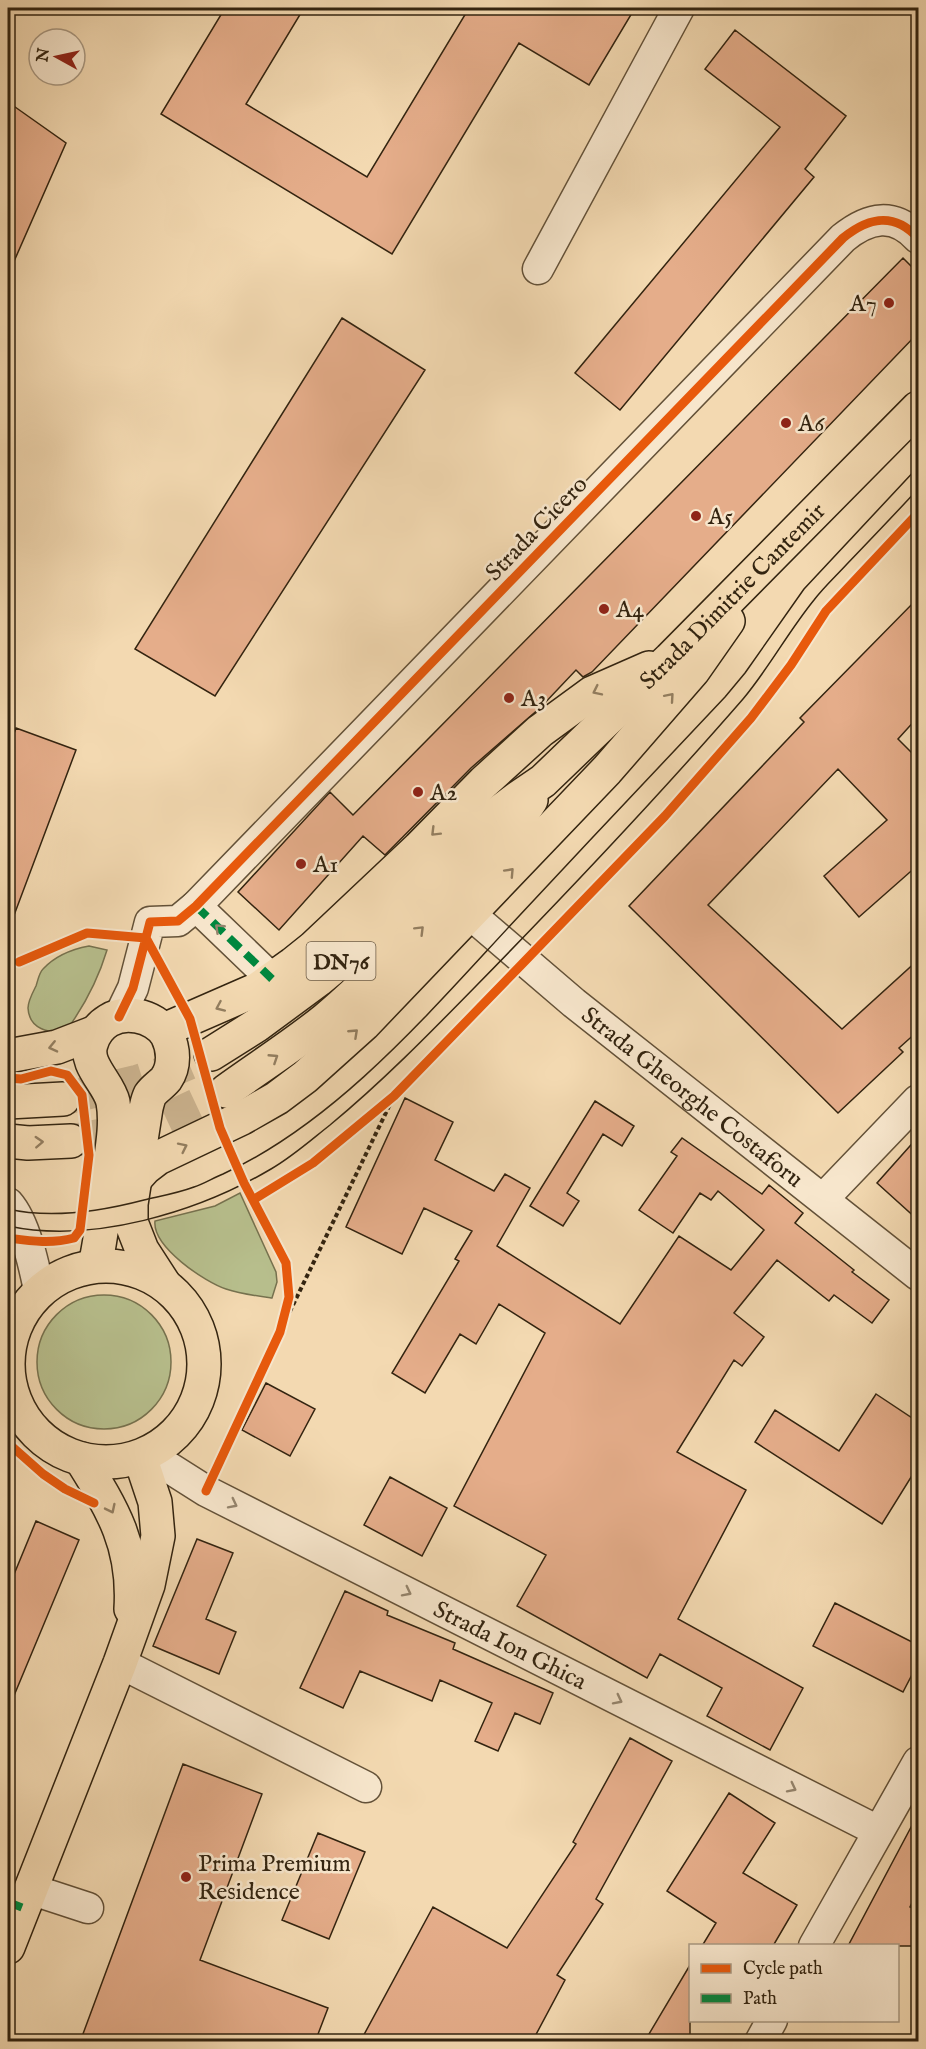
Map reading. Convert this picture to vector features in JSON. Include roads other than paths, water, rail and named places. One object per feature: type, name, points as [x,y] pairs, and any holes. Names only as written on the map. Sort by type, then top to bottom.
[{"type":"main road","name":"Strada Dimitrie Cantemir","points":[[210,1054],[257,1025],[309,987],[361,944],[473,832],[543,781],[670,659],[918,408]]},
{"type":"main road","points":[[135,1179],[158,1158],[242,1118],[277,1098],[305,1077],[364,1024],[607,770],[693,671],[726,625],[755,572]]},
{"type":"main road","points":[[8,1056],[57,1047],[132,1025],[219,1008],[258,989],[313,948],[540,731],[592,693],[670,659]]},
{"type":"main road","name":"Strada Dimitrie Cantemir","points":[[226,1091],[326,1019],[370,979],[481,866],[525,811],[543,781]]},
{"type":"main road","points":[[132,1025],[170,1041],[173,1062],[166,1078],[151,1094],[146,1108],[131,1204],[131,1222],[142,1250],[164,1284],[185,1305],[199,1332],[204,1356],[203,1380],[196,1403],[184,1424],[167,1441],[143,1455],[123,1462],[81,1459],[51,1445],[26,1421],[14,1397],[8,1375],[8,1360],[14,1329],[24,1309],[39,1290],[69,1272],[95,1266],[124,1269],[164,1284]]},
{"type":"main road","points":[[95,1266],[105,1208],[114,1117],[112,1100],[90,1053],[132,1025]]},
{"type":"main road","points":[[8,1102],[63,1099]]},
{"type":"main road","points":[[8,1141],[28,1143],[71,1141]]},
{"type":"main road","points":[[8,1947],[20,1899],[125,1650],[148,1585],[158,1536],[155,1502],[143,1455]]},
{"type":"main road","points":[[81,1459],[109,1503],[121,1531],[130,1563],[132,1597],[125,1650]]},
{"type":"street","points":[[538,269],[679,8]]},
{"type":"street","name":"Strada Cicero","points":[[132,1025],[145,994],[142,955],[150,922],[178,921],[196,906],[843,238],[855,228],[881,219],[896,222],[918,238]]},
{"type":"street","points":[[196,906],[272,979]]},
{"type":"street","name":"Strada Gheorghe Costaforu","points":[[470,914],[574,1003],[918,1275]]},
{"type":"street","points":[[823,1199],[918,1100]]},
{"type":"street","points":[[8,1203],[14,1210],[26,1240],[39,1290]]},
{"type":"street","name":"Strada Ion Ghica","points":[[143,1455],[206,1491],[878,1831]]},
{"type":"street","points":[[125,1650],[366,1787]]},
{"type":"street","points":[[815,1944],[918,1762]]},
{"type":"street","points":[[20,1899],[88,1908]]},
{"type":"street","points":[[760,2042],[771,2022]]},
{"type":"tunnel","points":[[63,1099],[138,1081],[173,1070],[211,1054]]},
{"type":"tunnel","points":[[71,1141],[127,1130],[166,1119],[226,1091]]},
{"type":"tram line","points":[[8,1209],[41,1213],[76,1212],[128,1204],[188,1189],[223,1174],[266,1151],[307,1124],[345,1093],[419,1024],[725,697],[745,673],[804,589],[918,467]]},
{"type":"tram line","points":[[8,1226],[75,1231],[109,1227],[178,1211],[211,1199],[271,1169],[330,1125],[387,1075],[441,1022],[645,809],[743,699],[818,595],[918,489]]},
{"type":"place","name":"A7","points":[[889,303]]},
{"type":"place","name":"A6","points":[[786,423]]},
{"type":"place","name":"A5","points":[[696,516]]},
{"type":"place","name":"A4","points":[[604,609]]},
{"type":"place","name":"A3","points":[[509,698]]},
{"type":"place","name":"A2","points":[[418,792]]},
{"type":"place","name":"A1","points":[[301,864]]},
{"type":"place","name":"Prima Premium Residence","points":[[186,1877]]}]
